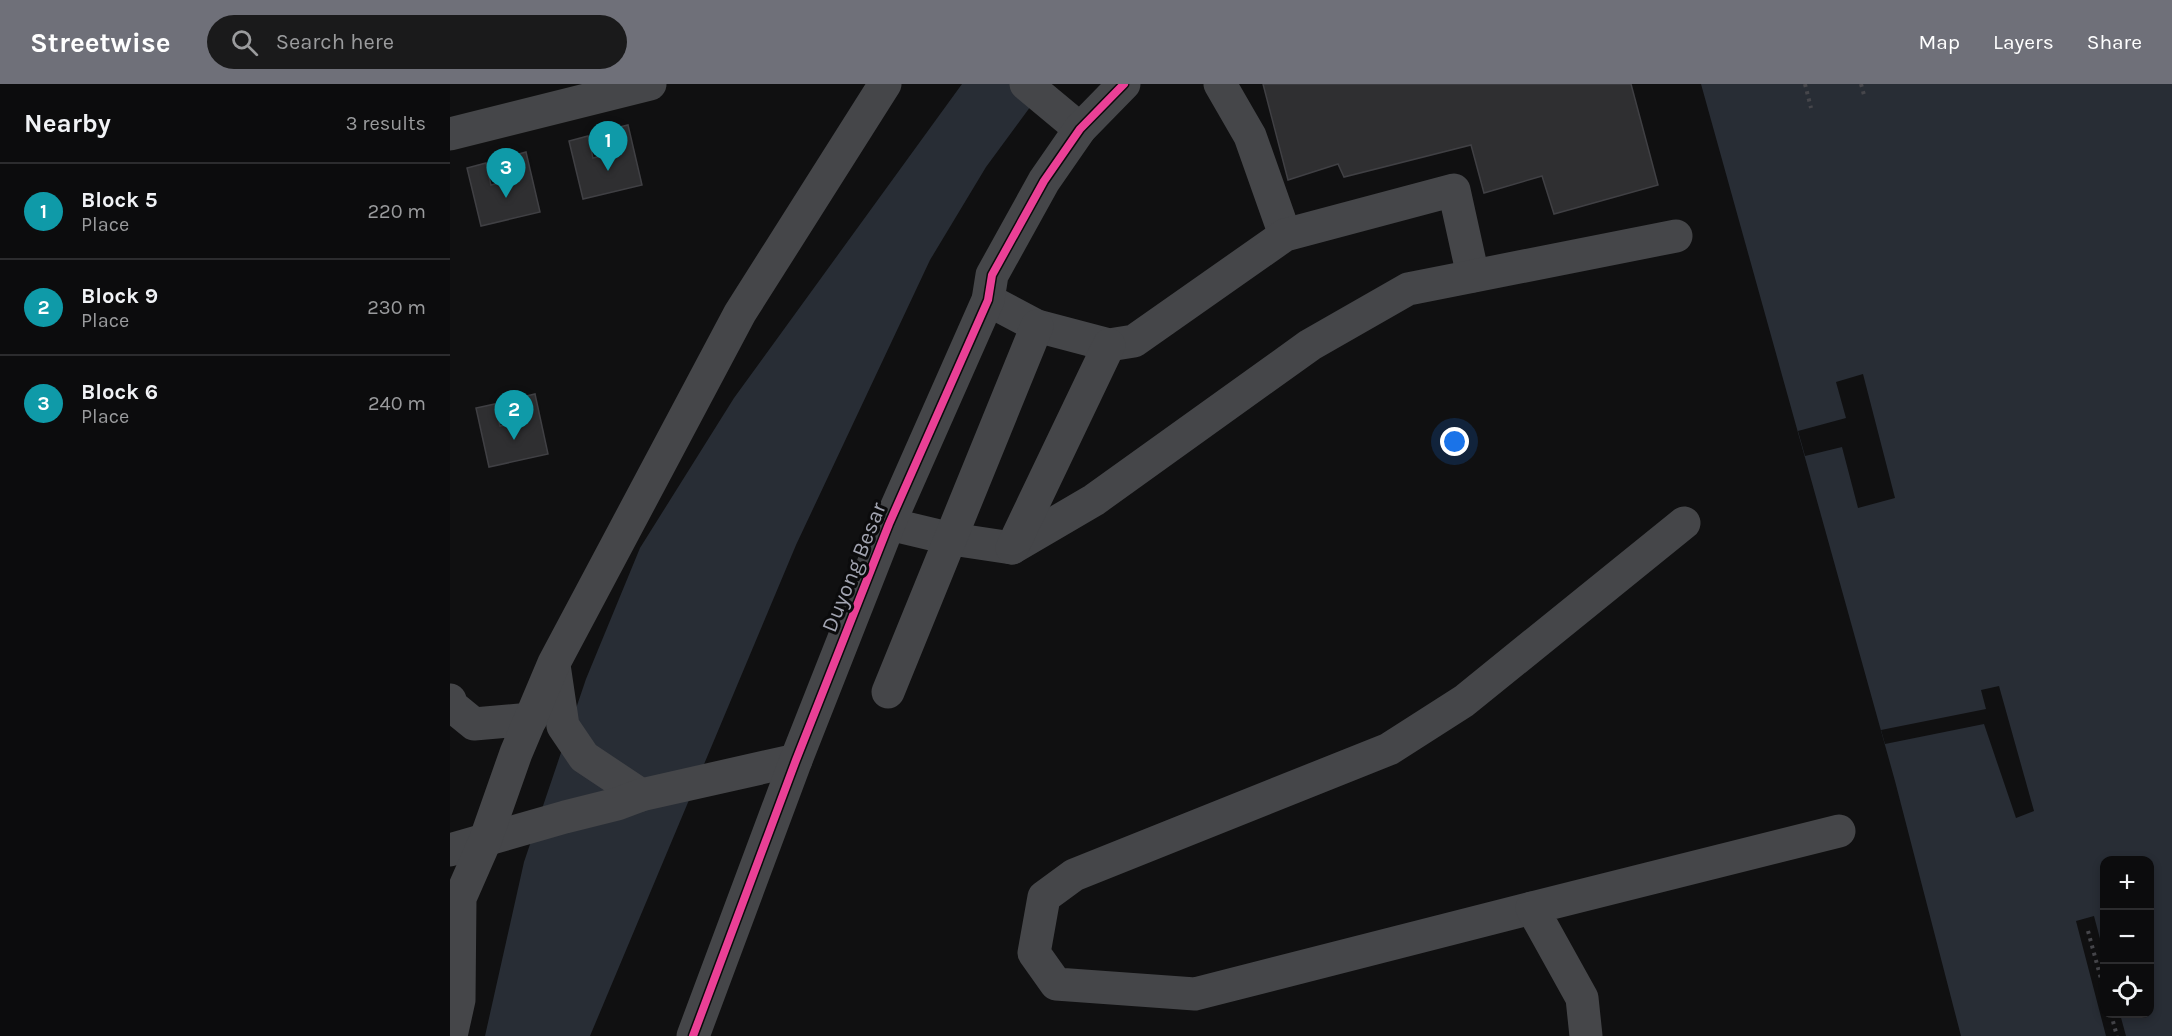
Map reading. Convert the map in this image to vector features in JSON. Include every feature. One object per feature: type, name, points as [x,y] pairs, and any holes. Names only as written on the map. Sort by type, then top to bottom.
[{"type":"street","points":[[450,134],[650,84]]},
{"type":"street","points":[[451,1036],[459,1000],[460,898],[485,841],[516,753],[554,663],[740,313],[885,84]]},
{"type":"street","name":"Duyong Besar","points":[[693,1036],[796,760],[889,524],[987,300],[992,275],[1044,181],[1080,129],[1124,84]]},
{"type":"street","points":[[1220,84],[1250,136],[1285,236]]},
{"type":"street","points":[[1038,93],[1080,129]]},
{"type":"street","points":[[987,300],[1037,326],[1109,345],[1134,341],[1285,236],[1454,190],[1473,276]]},
{"type":"street","points":[[889,524],[952,539],[1012,548],[1094,500],[1310,345],[1408,289],[1676,236]]},
{"type":"street","points":[[888,692],[1037,326]]},
{"type":"street","points":[[1012,548],[1109,345]]},
{"type":"street","points":[[1684,524],[1464,701],[1389,749],[1074,875],[1044,897],[1034,953],[1056,984],[1195,994],[1839,831]]},
{"type":"street","points":[[554,663],[563,726],[584,757],[629,800]]},
{"type":"street","points":[[450,700],[452,706],[474,724],[531,719]]},
{"type":"street","points":[[450,850],[629,800],[796,760]]},
{"type":"street","points":[[1532,908],[1582,998],[1586,1036]]},
{"type":"path","points":[[1805,84],[1811,108]]},
{"type":"path","points":[[1861,84],[1864,94]]},
{"type":"path","points":[[2088,931],[2100,975]]},
{"type":"path","points":[[2112,1018],[2117,1036]]},
{"type":"shaded area","points":[[962,84],[1047,84],[986,167],[930,260],[796,545],[590,1036],[485,1036],[524,862],[586,679],[640,548],[734,398]]},
{"type":"shaded area","points":[[1701,84],[2172,84],[2172,1036],[1961,1036],[1895,781]]},
{"type":"pier","points":[[1863,374],[1895,498],[1858,508],[1842,447],[1805,456],[1798,431],[1846,418],[1836,382]]},
{"type":"pier","points":[[1999,686],[2034,811],[2016,818],[1984,724],[1885,744],[1881,730],[1986,709],[1981,690]]},
{"type":"pier","points":[[2094,916],[2100,939],[2100,1013],[2076,921]]},
{"type":"pier","points":[[2101,1018],[2121,1018],[2126,1036],[2106,1036]]},
{"type":"building","points":[[1263,84],[1631,84],[1658,185],[1554,214],[1542,176],[1484,193],[1471,145],[1344,177],[1338,164],[1288,180]]},
{"type":"building","points":[[628,125],[642,185],[583,199],[569,141],[588,136],[593,158],[613,153],[607,130]]},
{"type":"building","points":[[526,152],[540,212],[481,226],[467,168],[486,163],[491,185],[510,180],[505,158]]},
{"type":"building","points":[[535,394],[548,454],[489,467],[476,408],[495,404],[500,426],[519,422],[514,399]]},
{"type":"cycle path","points":[[693,1036],[796,760],[889,524],[988,300],[992,275],[1044,181],[1080,129],[1124,84]]},
{"type":"place","name":"Block 5","points":[[608,171]]},
{"type":"place","name":"Block 6","points":[[506,198]]},
{"type":"place","name":"Block 9","points":[[514,440]]}]
